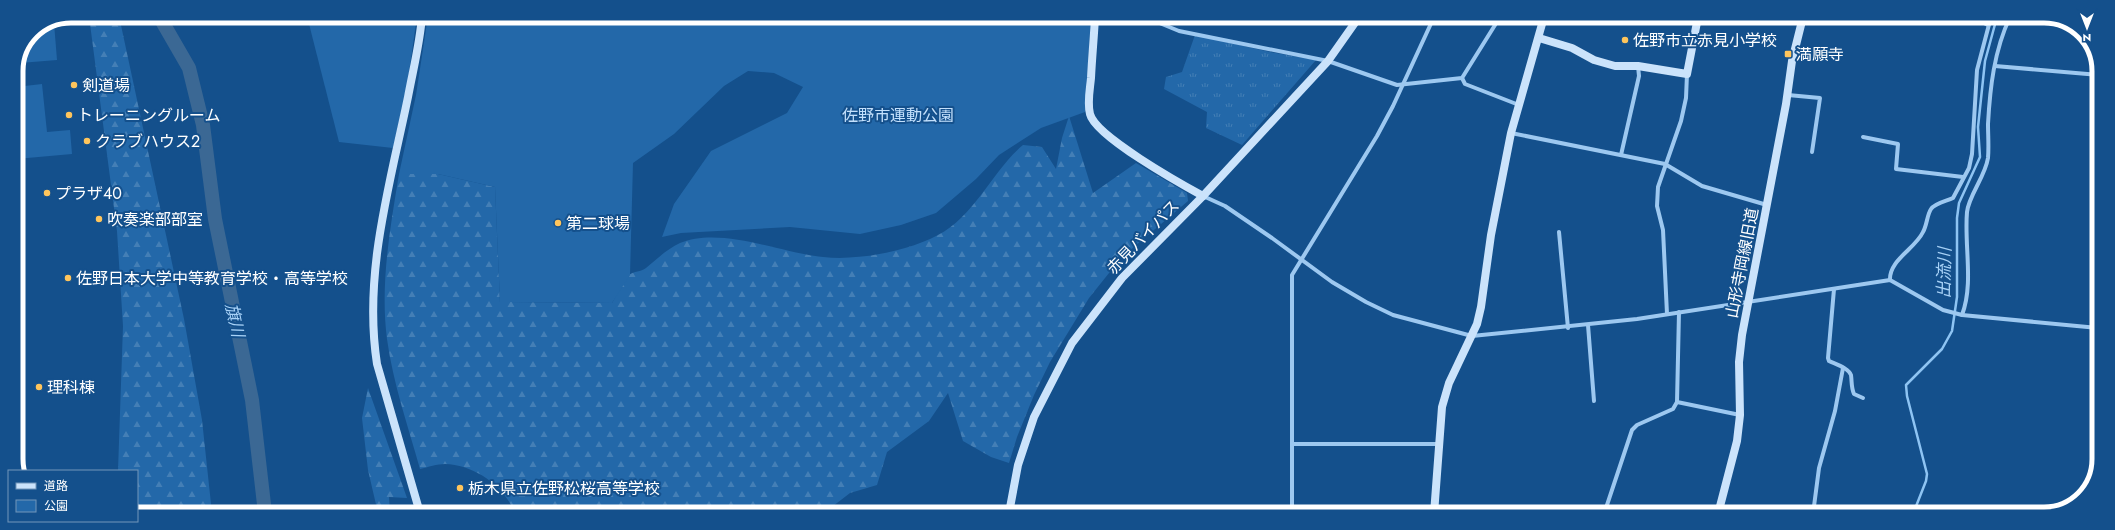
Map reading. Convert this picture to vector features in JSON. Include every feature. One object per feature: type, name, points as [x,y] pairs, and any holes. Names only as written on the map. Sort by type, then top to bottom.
[{"type":"street","points":[[418,507],[377,364],[374,345],[374,306],[376,267],[383,213],[416,59],[421,23]]},
{"type":"street","points":[[1095,23],[1089,95],[1090,116],[1100,129],[1134,155],[1166,176],[1225,206],[1332,282],[1366,302],[1393,315],[1472,336],[1568,328],[1890,280],[1943,310],[1962,315],[2092,327]]},
{"type":"street","points":[[1160,23],[1180,31],[1328,61],[1397,85],[1462,78]]},
{"type":"street","name":"赤見バイパス","points":[[1009,507],[1018,465],[1034,417],[1072,343],[1122,278],[1203,196],[1328,61],[1355,23]]},
{"type":"street","points":[[1292,507],[1292,274],[1377,136],[1431,23]]},
{"type":"street","points":[[1462,78],[1496,23]]},
{"type":"street","points":[[1434,507],[1442,407],[1449,383],[1472,336],[1481,308],[1491,235],[1511,133],[1543,23]]},
{"type":"street","points":[[1668,314],[1663,230],[1657,206],[1658,187],[1681,121],[1686,98],[1686,74],[1697,23]]},
{"type":"street","name":"山形寺岡線旧道","points":[[1720,507],[1737,441],[1740,415],[1738,362],[1788,95],[1792,61],[1801,23]]},
{"type":"street","points":[[1890,280],[1890,274],[1897,262],[1923,233],[1931,209],[1934,206],[1953,198],[1969,168],[1972,154],[1977,70],[1988,25],[1984,23]]},
{"type":"street","points":[[1962,315],[1967,296],[1967,210],[1988,158],[1990,89],[2003,35],[2008,23]]},
{"type":"street","points":[[1539,38],[1572,48],[1594,60],[1615,66],[1638,66],[1686,74]]},
{"type":"street","points":[[1621,155],[1639,76],[1638,66]]},
{"type":"street","points":[[1995,66],[2092,74]]},
{"type":"street","points":[[1462,78],[1464,84],[1519,106]]},
{"type":"street","points":[[1788,95],[1820,98],[1812,152]]},
{"type":"street","points":[[1511,133],[1665,164],[1702,186],[1767,205]]},
{"type":"street","points":[[1863,137],[1898,144],[1896,168],[1963,178]]},
{"type":"street","points":[[1559,232],[1568,328]]},
{"type":"street","points":[[1834,289],[1828,358],[1829,361],[1851,374],[1851,388],[1854,394],[1863,398]]},
{"type":"street","points":[[1606,507],[1632,430],[1637,425],[1673,409],[1677,402],[1679,312]]},
{"type":"street","points":[[1588,325],[1594,401]]},
{"type":"street","points":[[1814,507],[1819,468],[1835,411],[1843,368]]},
{"type":"street","points":[[1677,402],[1740,415]]},
{"type":"street","points":[[1292,444],[1438,444]]},
{"type":"green space","points":[[90,23],[121,23],[184,319],[202,420],[210,507],[138,507],[138,470],[118,470],[123,326],[117,231]]},
{"type":"green space","points":[[309,23],[416,23],[408,80],[393,148],[339,142]]},
{"type":"green space","name":"佐野市運動公園","points":[[427,23],[1091,23],[1085,112],[1041,128],[999,155],[976,179],[936,213],[901,225],[860,234],[790,227],[681,233],[662,237],[674,204],[711,151],[787,113],[803,87],[774,73],[748,71],[724,86],[674,134],[633,163],[630,275],[612,303],[500,302],[495,187],[438,174],[399,174],[416,95]]},
{"type":"green space","points":[[54,27],[57,60],[24,63],[31,45],[37,37]]},
{"type":"green space","points":[[1195,35],[1270,52],[1316,60],[1242,145],[1206,128],[1207,112],[1164,89],[1166,77],[1182,72]]},
{"type":"green space","points":[[42,84],[47,132],[70,130],[72,154],[23,158],[23,86]]},
{"type":"green space","points":[[1069,116],[1093,193],[1136,163],[1187,193],[1188,201],[1121,258],[1089,298],[1050,362],[1034,395],[1017,437],[1009,463],[991,457],[963,441],[948,393],[929,421],[887,452],[877,485],[850,493],[832,507],[512,507],[504,494],[496,486],[487,479],[467,468],[445,464],[420,469],[393,372],[385,318],[385,277],[387,256],[399,174],[438,174],[495,187],[500,302],[612,303],[622,284],[629,275],[644,269],[675,245],[696,239],[714,237],[732,239],[806,255],[837,258],[852,258],[882,254],[926,241],[951,227],[963,217],[1002,167],[1023,145],[1042,147],[1056,169],[1062,138]]},
{"type":"green space","points":[[368,388],[407,498],[389,497],[390,507],[377,507],[368,470],[362,418]]},
{"type":"waterway","name":"旗川","points":[[163,23],[189,68],[203,125],[215,219],[252,400],[264,507]]},
{"type":"waterway","name":"出流川","points":[[1916,507],[1926,481],[1927,474],[1907,396],[1906,385],[1942,349],[1952,331],[1957,297],[1957,218],[1959,203],[1980,157],[1978,127],[1985,61],[1995,23]]},
{"type":"place","name":"佐野市立赤見小学校","points":[[1625,40]]},
{"type":"place","name":"満願寺","points":[[1788,54]]},
{"type":"place","name":"剣道場","points":[[74,85]]},
{"type":"place","name":"トレーニングルーム","points":[[69,115]]},
{"type":"place","name":"クラブハウス2","points":[[87,141]]},
{"type":"place","name":"プラザ40","points":[[47,193]]},
{"type":"place","name":"吹奏楽部部室","points":[[99,219]]},
{"type":"place","name":"第二球場","points":[[558,223]]},
{"type":"place","name":"佐野日本大学中等教育学校・高等学校","points":[[68,278]]},
{"type":"place","name":"理科棟","points":[[39,387]]},
{"type":"place","name":"栃木県立佐野松桜高等学校","points":[[460,488]]}]
